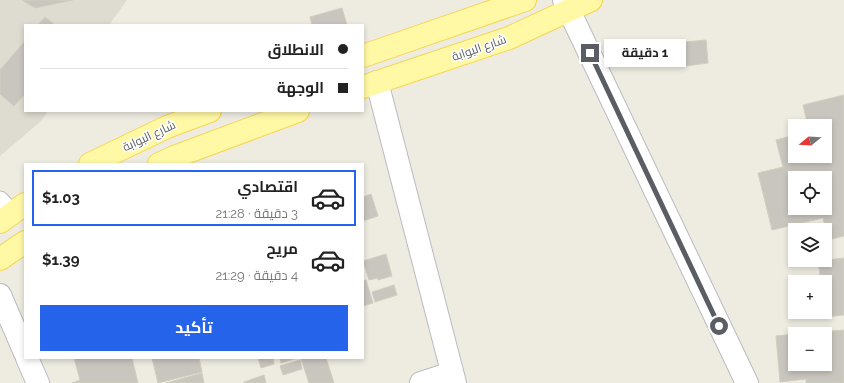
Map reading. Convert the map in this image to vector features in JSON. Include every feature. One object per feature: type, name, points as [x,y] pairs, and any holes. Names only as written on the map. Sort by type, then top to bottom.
[{"type":"main road","points":[[364,56],[525,0]]},
{"type":"main road","name":"شارع البوابة","points":[[370,84],[509,38],[567,5],[591,0]]},
{"type":"main road","name":"شارع البوابة","points":[[92,163],[167,127],[207,112]]},
{"type":"main road","points":[[161,163],[295,112]]},
{"type":"main road","points":[[0,259],[24,243]]},
{"type":"street","points":[[567,5],[747,383]]},
{"type":"street","points":[[370,84],[454,378],[421,383]]},
{"type":"street","points":[[0,295],[24,351]]},
{"type":"street","points":[[27,359],[38,383]]},
{"type":"shaded area","points":[[0,0],[127,0],[110,24],[24,24],[24,112],[47,112],[41,121],[0,156]]},
{"type":"building","points":[[22,0],[73,0],[35,8]]},
{"type":"building","points":[[342,8],[347,24],[312,24],[310,17]]},
{"type":"building","points":[[45,17],[54,24],[39,24]]},
{"type":"building","points":[[706,40],[708,63],[686,66],[684,42]]},
{"type":"building","points":[[24,42],[24,95],[14,106],[0,94],[0,70]]},
{"type":"building","points":[[844,95],[844,236],[832,239],[832,223],[824,223],[823,218],[802,223],[788,223],[788,226],[772,230],[758,173],[783,167],[776,140],[788,137],[788,163],[832,163],[832,119],[806,119],[803,105]]},
{"type":"building","points":[[371,194],[378,216],[364,221],[364,197]]},
{"type":"building","points":[[386,254],[392,276],[378,280],[378,278],[369,280],[364,261]]},
{"type":"building","points":[[844,258],[844,315],[832,316],[832,275],[820,275],[819,267],[832,267],[832,259]]},
{"type":"building","points":[[366,280],[373,303],[364,306],[364,281]]},
{"type":"building","points":[[394,285],[397,295],[375,302],[372,292]]},
{"type":"building","points":[[844,330],[844,383],[806,383],[806,379],[780,382],[776,336],[788,335],[788,371],[832,371],[832,331]]},
{"type":"building","points":[[74,359],[132,359],[138,383],[72,383],[80,380]]},
{"type":"building","points":[[152,359],[199,359],[202,372],[158,383]]},
{"type":"building","points":[[258,359],[273,359],[274,364],[261,368]]},
{"type":"building","points":[[280,359],[294,359],[281,363]]},
{"type":"building","points":[[301,359],[326,359],[334,383],[309,383]]},
{"type":"building","points":[[300,360],[302,369],[283,375],[280,366]]},
{"type":"building","points":[[202,373],[204,383],[166,383]]},
{"type":"building","points":[[264,375],[266,383],[244,383],[244,382]]},
{"type":"route","points":[[590,53],[719,326]]}]
